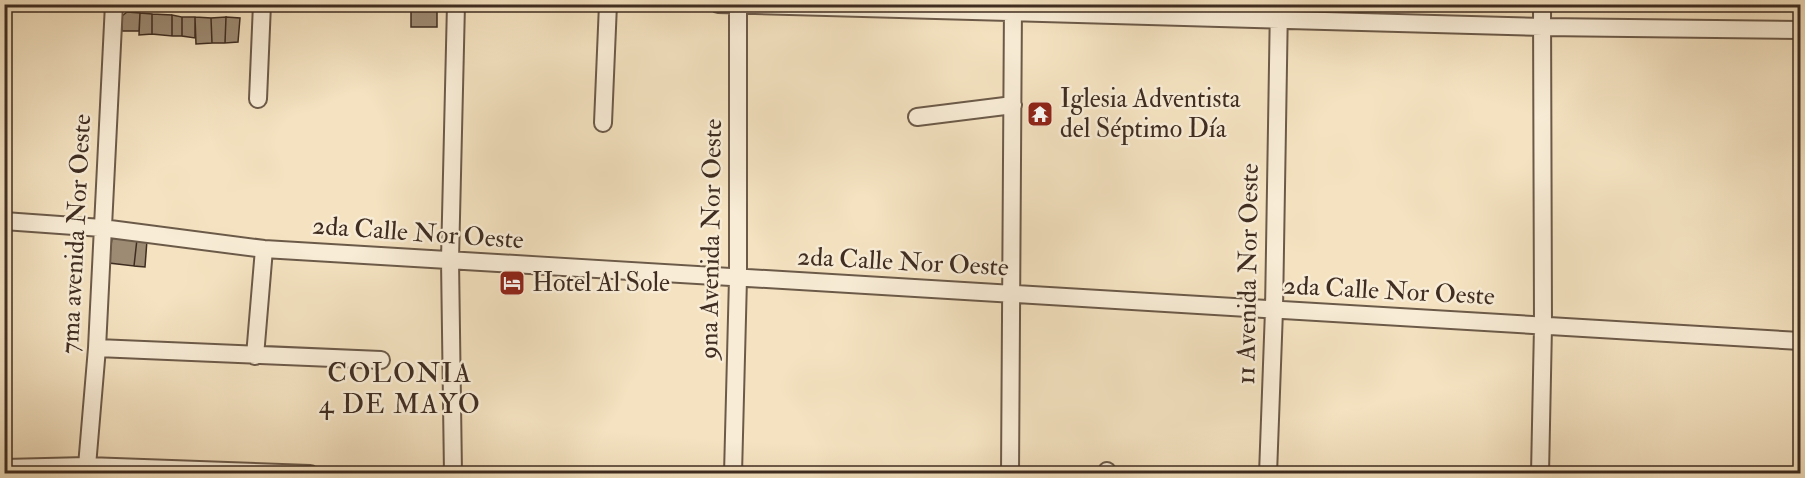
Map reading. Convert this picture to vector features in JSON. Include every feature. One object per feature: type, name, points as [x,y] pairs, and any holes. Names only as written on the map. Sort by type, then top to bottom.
[{"type":"street","name":"7ma avenida Nor Oeste","points":[[87,466],[97,348],[114,4]]},
{"type":"street","points":[[258,99],[262,4]]},
{"type":"street","points":[[453,474],[450,260],[456,4]]},
{"type":"street","points":[[603,123],[608,4]]},
{"type":"street","points":[[718,4],[1279,12],[1543,27],[1800,30]]},
{"type":"street","points":[[1540,474],[1543,326],[1542,4]]},
{"type":"street","name":"9na Avenida Nor Oeste","points":[[732,474],[738,278],[738,5]]},
{"type":"street","points":[[1010,474],[1013,8]]},
{"type":"street","name":"11 Avenida Nor Oeste","points":[[1268,474],[1274,310],[1279,12]]},
{"type":"street","points":[[917,117],[1013,105]]},
{"type":"street","name":"2da Calle Nor Oeste","points":[[4,221],[102,228],[264,249],[1800,341]]},
{"type":"street","points":[[255,356],[264,249]]},
{"type":"street","points":[[97,348],[381,360]]},
{"type":"street","points":[[4,468],[87,466],[175,471],[310,474]]},
{"type":"building","points":[[411,10],[437,11],[437,27],[411,27]]},
{"type":"building","points":[[127,12],[140,13],[139,31],[122,31],[122,16]]},
{"type":"building","points":[[140,13],[152,14],[152,34],[139,35]]},
{"type":"building","points":[[152,14],[172,15],[172,36],[152,34]]},
{"type":"building","points":[[172,15],[182,17],[182,36],[172,36]]},
{"type":"building","points":[[182,17],[195,17],[195,38],[182,36]]},
{"type":"building","points":[[195,17],[211,18],[212,43],[196,44]]},
{"type":"building","points":[[226,17],[240,18],[238,42],[225,43]]},
{"type":"building","points":[[226,17],[225,43],[212,43],[211,18]]},
{"type":"building","points":[[112,237],[137,239],[134,266],[109,263]]},
{"type":"building","points":[[137,239],[147,240],[145,267],[134,266]]},
{"type":"place","name":"Iglesia Adventista del Séptimo Día","points":[[1040,114]]},
{"type":"place","name":"Hotel Al Sole","points":[[512,283]]},
{"type":"district","name":"COLONIA 4 DE MAYO","points":[[400,388]]}]
